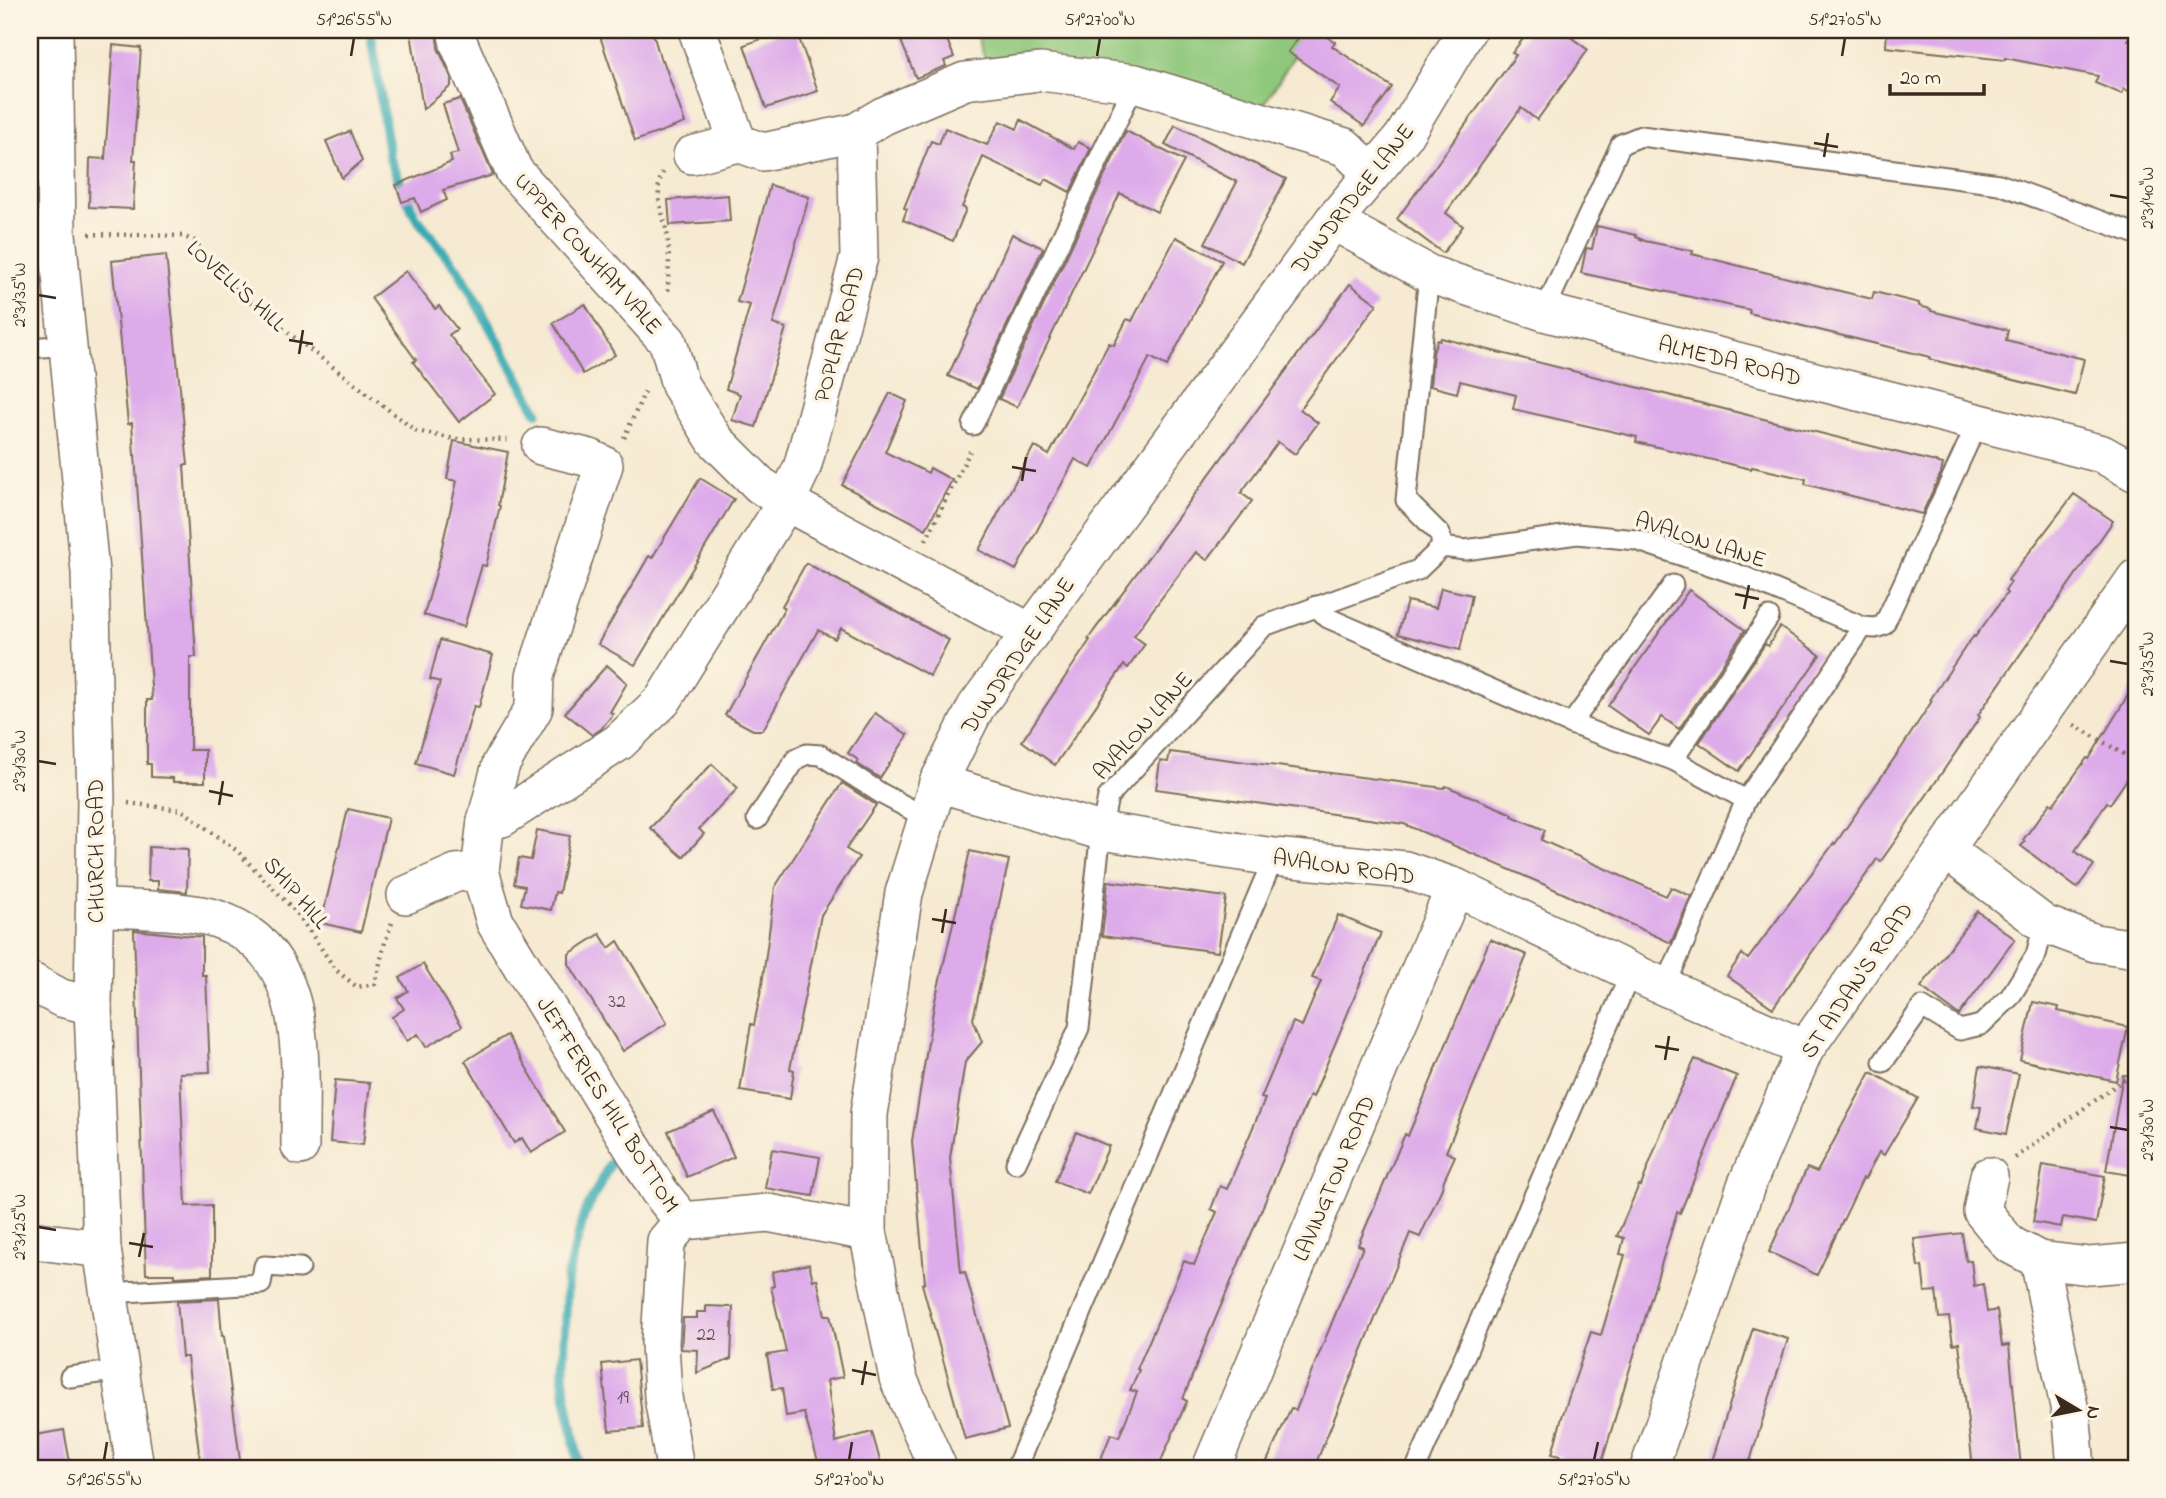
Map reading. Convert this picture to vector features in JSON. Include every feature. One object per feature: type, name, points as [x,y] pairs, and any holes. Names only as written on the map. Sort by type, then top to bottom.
[{"type":"street","name":"CHURCH ROAD","points":[[54,30],[57,234],[90,572],[96,799],[93,1006],[102,1248],[135,1468]]},
{"type":"street","name":"UPPER CONHAM VALE","points":[[456,30],[459,44],[514,171],[668,342],[680,385],[715,440],[760,485],[786,502],[1030,632]]},
{"type":"street","points":[[697,30],[738,143]]},
{"type":"street","name":"DUNDRIDGE LANE","points":[[938,1468],[898,1378],[868,1232],[869,1114],[904,893],[938,783],[976,707],[1333,221],[1403,136],[1467,30]]},
{"type":"street","points":[[692,155],[738,143],[764,152],[856,132],[883,116],[965,81],[1040,72],[1135,83],[1345,147],[1371,173]]},
{"type":"street","name":"POPLAR ROAD","points":[[486,821],[502,818],[619,742],[663,700],[786,502],[802,468],[859,257],[856,132]]},
{"type":"street","name":"ALMEDA ROAD","points":[[1333,221],[1429,274],[1544,312],[2102,454],[2136,473]]},
{"type":"street","points":[[541,446],[597,462]]},
{"type":"street","name":"JEFFERIES HILL BOTTOM","points":[[597,462],[535,676],[534,708],[501,764],[486,821],[480,871],[495,922],[659,1191],[683,1221],[666,1241],[660,1343],[663,1397],[675,1468]]},
{"type":"street","name":"ST AIDAN'S ROAD","points":[[1649,1468],[1746,1186],[1805,1049],[2136,578]]},
{"type":"street","name":"AVALON ROAD","points":[[938,783],[1101,831],[1274,857],[1405,870],[1455,887],[1630,972],[1805,1049]]},
{"type":"street","points":[[1946,850],[2044,924],[2095,943],[2136,949]]},
{"type":"street","points":[[406,895],[456,873],[480,871]]},
{"type":"street","name":"LAVINGTON ROAD","points":[[1211,1468],[1455,887]]},
{"type":"street","points":[[96,907],[200,915],[218,920],[253,939],[267,952],[279,968],[297,1016],[300,1146]]},
{"type":"street","points":[[30,981],[61,998],[93,1006]]},
{"type":"street","points":[[2001,1168],[1982,1211],[2009,1244],[2039,1259],[2090,1266],[2136,1262]]},
{"type":"street","points":[[683,1221],[768,1213],[868,1232]]},
{"type":"street","points":[[30,1240],[102,1248]]},
{"type":"street","points":[[2039,1259],[2071,1421],[2076,1468]]},
{"type":"lane","points":[[973,425],[1135,83]]},
{"type":"lane","points":[[1544,312],[1622,144],[1641,136],[1999,184],[2136,234]]},
{"type":"lane","points":[[1429,274],[1406,500],[1440,534],[1443,547]]},
{"type":"lane","points":[[30,348],[68,345]]},
{"type":"lane","points":[[1665,987],[1746,800],[1863,627],[1875,628],[1884,625],[1977,424]]},
{"type":"lane","name":"AVALON LANE","points":[[1016,1163],[1079,1028],[1101,831],[1108,797],[1264,626],[1418,570],[1443,547],[1465,550],[1577,534],[1636,540],[1745,577],[1863,627]]},
{"type":"lane","points":[[1571,724],[1673,584]]},
{"type":"lane","points":[[1316,606],[1328,618],[1571,724],[1673,760],[1746,800]]},
{"type":"lane","points":[[1673,760],[1769,617]]},
{"type":"lane","points":[[757,819],[796,759],[807,754],[821,755],[882,794],[927,818]]},
{"type":"lane","points":[[1016,1468],[1274,857]]},
{"type":"lane","points":[[1883,1062],[1922,1007],[1960,1030],[1981,1025],[2010,997],[2036,955],[2044,924]]},
{"type":"lane","points":[[1416,1468],[1630,972]]},
{"type":"lane","points":[[108,1293],[261,1284],[264,1266],[300,1268]]},
{"type":"lane","points":[[70,1377],[120,1370]]},
{"type":"path","points":[[597,462],[619,449],[668,342],[668,240],[658,201],[660,177],[668,163],[692,155]]},
{"type":"path","name":"LOVELL'S HILL","points":[[57,234],[182,236],[195,241],[226,281],[260,311],[416,431],[434,437],[508,440],[541,446]]},
{"type":"path","points":[[912,569],[970,455],[973,425]]},
{"type":"path","points":[[2046,708],[2136,761]]},
{"type":"path","name":"SHIP HILL","points":[[96,799],[182,810],[236,850],[297,913],[336,970],[357,988],[375,984],[385,942],[401,901],[406,895]]},
{"type":"path","points":[[2001,1168],[2136,1071]]},
{"type":"green space","points":[[975,30],[1310,30],[1260,111],[986,62]]},
{"type":"building","points":[[436,30],[438,48],[451,77],[451,86],[423,109],[411,33]]},
{"type":"building","points":[[598,30],[652,30],[685,123],[635,141]]},
{"type":"building","points":[[787,30],[796,30],[818,91],[766,108],[744,45]]},
{"type":"building","points":[[913,30],[943,30],[954,57],[944,61],[946,66],[916,78],[899,36]]},
{"type":"building","points":[[1304,30],[1316,30],[1335,42],[1332,46],[1392,87],[1364,126],[1330,102],[1340,88],[1288,52]]},
{"type":"building","points":[[1530,30],[1561,30],[1588,50],[1537,120],[1521,108],[1446,213],[1463,226],[1443,253],[1397,219],[1516,55],[1512,53]]},
{"type":"building","points":[[1887,30],[2132,30],[2128,40],[2136,43],[2136,94],[2124,89],[2122,94],[2095,83],[2098,76],[2005,58],[1886,47]]},
{"type":"building","points":[[113,45],[141,48],[133,160],[136,160],[133,209],[89,207],[90,158],[105,159]]},
{"type":"building","points":[[460,99],[493,175],[443,190],[447,200],[421,212],[415,198],[402,202],[396,185],[452,162],[450,155],[458,153],[443,104]]},
{"type":"building","points":[[1021,120],[1074,149],[1078,142],[1091,148],[1070,192],[1046,179],[1042,185],[983,157],[962,207],[966,209],[953,241],[903,220],[907,209],[904,208],[931,141],[939,144],[945,128],[987,145],[1000,121],[1017,129]]},
{"type":"building","points":[[1175,125],[1286,179],[1242,263],[1205,243],[1237,182],[1165,145]]},
{"type":"building","points":[[350,131],[362,161],[342,178],[326,141]]},
{"type":"building","points":[[1126,131],[1184,161],[1157,212],[1120,193],[1017,407],[999,399]]},
{"type":"building","points":[[770,185],[809,197],[773,324],[786,328],[756,427],[732,420],[740,394],[726,389],[750,305],[737,302]]},
{"type":"building","points":[[728,195],[730,221],[670,225],[668,200]]},
{"type":"building","points":[[1597,226],[1636,235],[1645,241],[1693,251],[1692,254],[1872,299],[1874,292],[1919,303],[1919,306],[1931,311],[2008,330],[2006,340],[2084,359],[2075,395],[1749,313],[1750,310],[1581,273],[1586,249],[1592,249]]},
{"type":"building","points":[[1012,234],[1043,248],[977,389],[948,376]]},
{"type":"building","points":[[1176,237],[1222,261],[1167,366],[1150,357],[1091,468],[1075,459],[1016,570],[979,550],[1034,446],[1049,455],[1109,343],[1114,345],[1127,319],[1132,321]]},
{"type":"building","points":[[166,255],[188,465],[184,465],[196,657],[190,657],[190,750],[205,750],[205,782],[173,782],[173,778],[151,777],[151,764],[147,764],[147,700],[152,700],[135,455],[132,423],[128,424],[112,261]]},
{"type":"building","points":[[406,271],[435,309],[439,306],[457,329],[449,335],[495,394],[459,422],[413,362],[416,360],[371,298]]},
{"type":"building","points":[[1350,284],[1377,304],[1300,409],[1318,423],[1295,454],[1278,442],[1241,493],[1252,501],[1207,560],[1196,552],[1151,612],[1134,636],[1145,644],[1128,668],[1124,665],[1055,765],[1022,741],[1090,640],[1088,639]]},
{"type":"building","points":[[585,304],[615,355],[583,374],[553,323]]},
{"type":"building","points":[[1441,338],[1943,464],[1941,473],[1922,514],[1805,484],[1806,479],[1636,442],[1637,437],[1513,409],[1516,395],[1460,381],[1457,393],[1430,386],[1433,353],[1437,340],[1440,341]]},
{"type":"building","points":[[890,393],[907,401],[885,452],[928,473],[930,468],[952,480],[926,529],[842,485]]},
{"type":"building","points":[[454,441],[508,452],[498,505],[500,506],[486,566],[482,565],[464,627],[424,615],[441,555],[457,481],[447,479]]},
{"type":"building","points":[[700,478],[734,499],[635,665],[598,644],[649,556],[652,558]]},
{"type":"building","points":[[2074,494],[2113,521],[1978,715],[1980,717],[1898,837],[1881,861],[1877,859],[1773,1008],[1727,976],[1742,954],[1748,959],[1835,844],[1902,747],[1966,646],[2007,593],[2005,591],[2011,582],[2008,580]]},
{"type":"building","points":[[806,563],[949,640],[930,676],[841,628],[835,639],[818,630],[763,730],[753,730],[725,715],[785,608],[782,606]]},
{"type":"building","points":[[1441,588],[1472,595],[1460,650],[1398,634],[1407,601],[1436,608]]},
{"type":"building","points":[[1689,590],[1745,630],[1679,729],[1662,717],[1649,735],[1608,706]]},
{"type":"building","points":[[1780,627],[1820,655],[1739,771],[1699,743],[1765,644],[1768,646]]},
{"type":"building","points":[[440,640],[493,655],[479,707],[474,706],[454,774],[416,763],[440,682],[430,679]]},
{"type":"building","points":[[607,665],[627,683],[610,712],[613,714],[601,729],[592,735],[565,713]]},
{"type":"building","points":[[2136,682],[2136,766],[2110,804],[2107,802],[2075,851],[2094,865],[2077,888],[2021,846],[2050,803],[2053,805],[2087,758],[2089,759]]},
{"type":"building","points":[[875,713],[908,735],[880,778],[856,763],[858,760],[848,753]]},
{"type":"building","points":[[1170,752],[1444,788],[1446,786],[1545,830],[1541,840],[1666,896],[1671,887],[1691,896],[1671,943],[1404,824],[1156,789],[1160,761],[1168,762]]},
{"type":"building","points":[[712,764],[738,788],[699,829],[704,834],[683,857],[650,828]]},
{"type":"building","points":[[842,783],[876,805],[846,849],[859,857],[821,915],[790,1069],[794,1070],[790,1099],[740,1091],[751,1024],[754,1025],[762,985],[775,887]]},
{"type":"building","points":[[348,809],[388,818],[361,932],[321,923]]},
{"type":"building","points":[[537,830],[570,836],[559,893],[555,892],[551,910],[521,904],[525,886],[514,884],[519,858],[531,860]]},
{"type":"building","points":[[149,847],[188,849],[187,892],[158,889],[158,881],[148,881]]},
{"type":"building","points":[[970,851],[1009,860],[973,1019],[982,1042],[965,1062],[950,1158],[961,1273],[965,1272],[1008,1428],[965,1439],[922,1284],[925,1283],[912,1141],[934,1005]]},
{"type":"building","points":[[1108,881],[1226,897],[1218,952],[1102,936]]},
{"type":"building","points":[[1977,911],[2015,939],[1959,1015],[1921,987]]},
{"type":"building","points":[[1338,915],[1381,933],[1313,1097],[1310,1095],[1209,1334],[1183,1399],[1187,1401],[1158,1468],[1123,1468],[1101,1459],[1111,1434],[1119,1437],[1137,1392],[1130,1390],[1139,1370],[1137,1369],[1184,1261],[1194,1265],[1217,1212],[1211,1209],[1220,1186],[1227,1189],[1265,1099],[1261,1098],[1293,1022],[1302,1026],[1321,981],[1312,978]]},
{"type":"building","points":[[134,930],[202,937],[202,975],[206,975],[210,1072],[180,1073],[186,1206],[212,1205],[212,1275],[175,1277],[175,1274],[146,1274]]},
{"type":"building","points":[[600,934],[609,948],[618,941],[667,1023],[623,1051],[569,964],[569,954]]},
{"type":"building","points":[[1490,939],[1527,955],[1446,1152],[1455,1156],[1442,1188],[1420,1237],[1410,1233],[1314,1468],[1264,1468],[1291,1408],[1296,1410],[1363,1247],[1358,1245],[1405,1134],[1408,1136]]},
{"type":"building","points":[[423,964],[462,1026],[426,1047],[418,1034],[407,1041],[392,1017],[404,1009],[397,998],[408,991],[400,978]]},
{"type":"building","points":[[2033,1002],[2059,1007],[2058,1011],[2128,1027],[2116,1081],[2020,1060]]},
{"type":"building","points":[[507,1035],[565,1132],[531,1153],[522,1138],[514,1143],[465,1061]]},
{"type":"building","points":[[1695,1059],[1737,1076],[1680,1213],[1677,1212],[1600,1468],[1557,1468],[1560,1456],[1552,1454],[1562,1417],[1591,1332],[1601,1335],[1625,1255],[1620,1254],[1624,1238],[1617,1236]]},
{"type":"building","points":[[1980,1066],[2019,1074],[2006,1134],[1977,1128],[1981,1107],[1973,1106]]},
{"type":"building","points":[[1871,1072],[1918,1098],[1884,1155],[1879,1152],[1865,1179],[1863,1178],[1817,1275],[1769,1252],[1807,1168],[1817,1172]]},
{"type":"building","points":[[2123,1075],[2136,1076],[2136,1176],[2106,1171]]},
{"type":"building","points":[[335,1080],[370,1083],[363,1145],[330,1142]]},
{"type":"building","points":[[714,1111],[734,1157],[687,1177],[668,1131]]},
{"type":"building","points":[[1076,1132],[1109,1146],[1088,1194],[1055,1181]]},
{"type":"building","points":[[772,1149],[820,1157],[813,1196],[765,1188]]},
{"type":"building","points":[[2043,1165],[2105,1176],[2096,1223],[2063,1217],[2061,1227],[2033,1222]]},
{"type":"building","points":[[1962,1233],[1966,1261],[1971,1260],[1974,1286],[1983,1284],[1987,1312],[1997,1310],[2002,1346],[2009,1345],[2021,1468],[1973,1468],[1959,1343],[1953,1344],[1949,1317],[1939,1318],[1936,1291],[1925,1292],[1922,1266],[1918,1267],[1914,1239]]},
{"type":"building","points":[[809,1264],[813,1280],[817,1279],[825,1315],[830,1315],[843,1377],[827,1380],[836,1442],[872,1432],[882,1468],[820,1468],[804,1413],[786,1416],[782,1388],[773,1389],[767,1355],[786,1352],[771,1287],[774,1286],[772,1272]]},
{"type":"building","points":[[219,1299],[241,1468],[201,1468],[187,1357],[182,1357],[177,1301]]},
{"type":"building","points":[[706,1306],[733,1307],[731,1359],[697,1373],[698,1350],[681,1349],[683,1318],[697,1318],[697,1312],[706,1312]]},
{"type":"building","points":[[1753,1328],[1788,1339],[1748,1468],[1710,1468]]},
{"type":"building","points":[[636,1360],[643,1428],[609,1431],[602,1364]]},
{"type":"building","points":[[64,1430],[71,1468],[30,1468],[30,1436]]},
{"type":"waterway","points":[[371,35],[390,159],[415,216],[459,271],[537,412]]},
{"type":"waterway","points":[[579,1468],[563,1379],[567,1278],[584,1215],[610,1164]]}]
